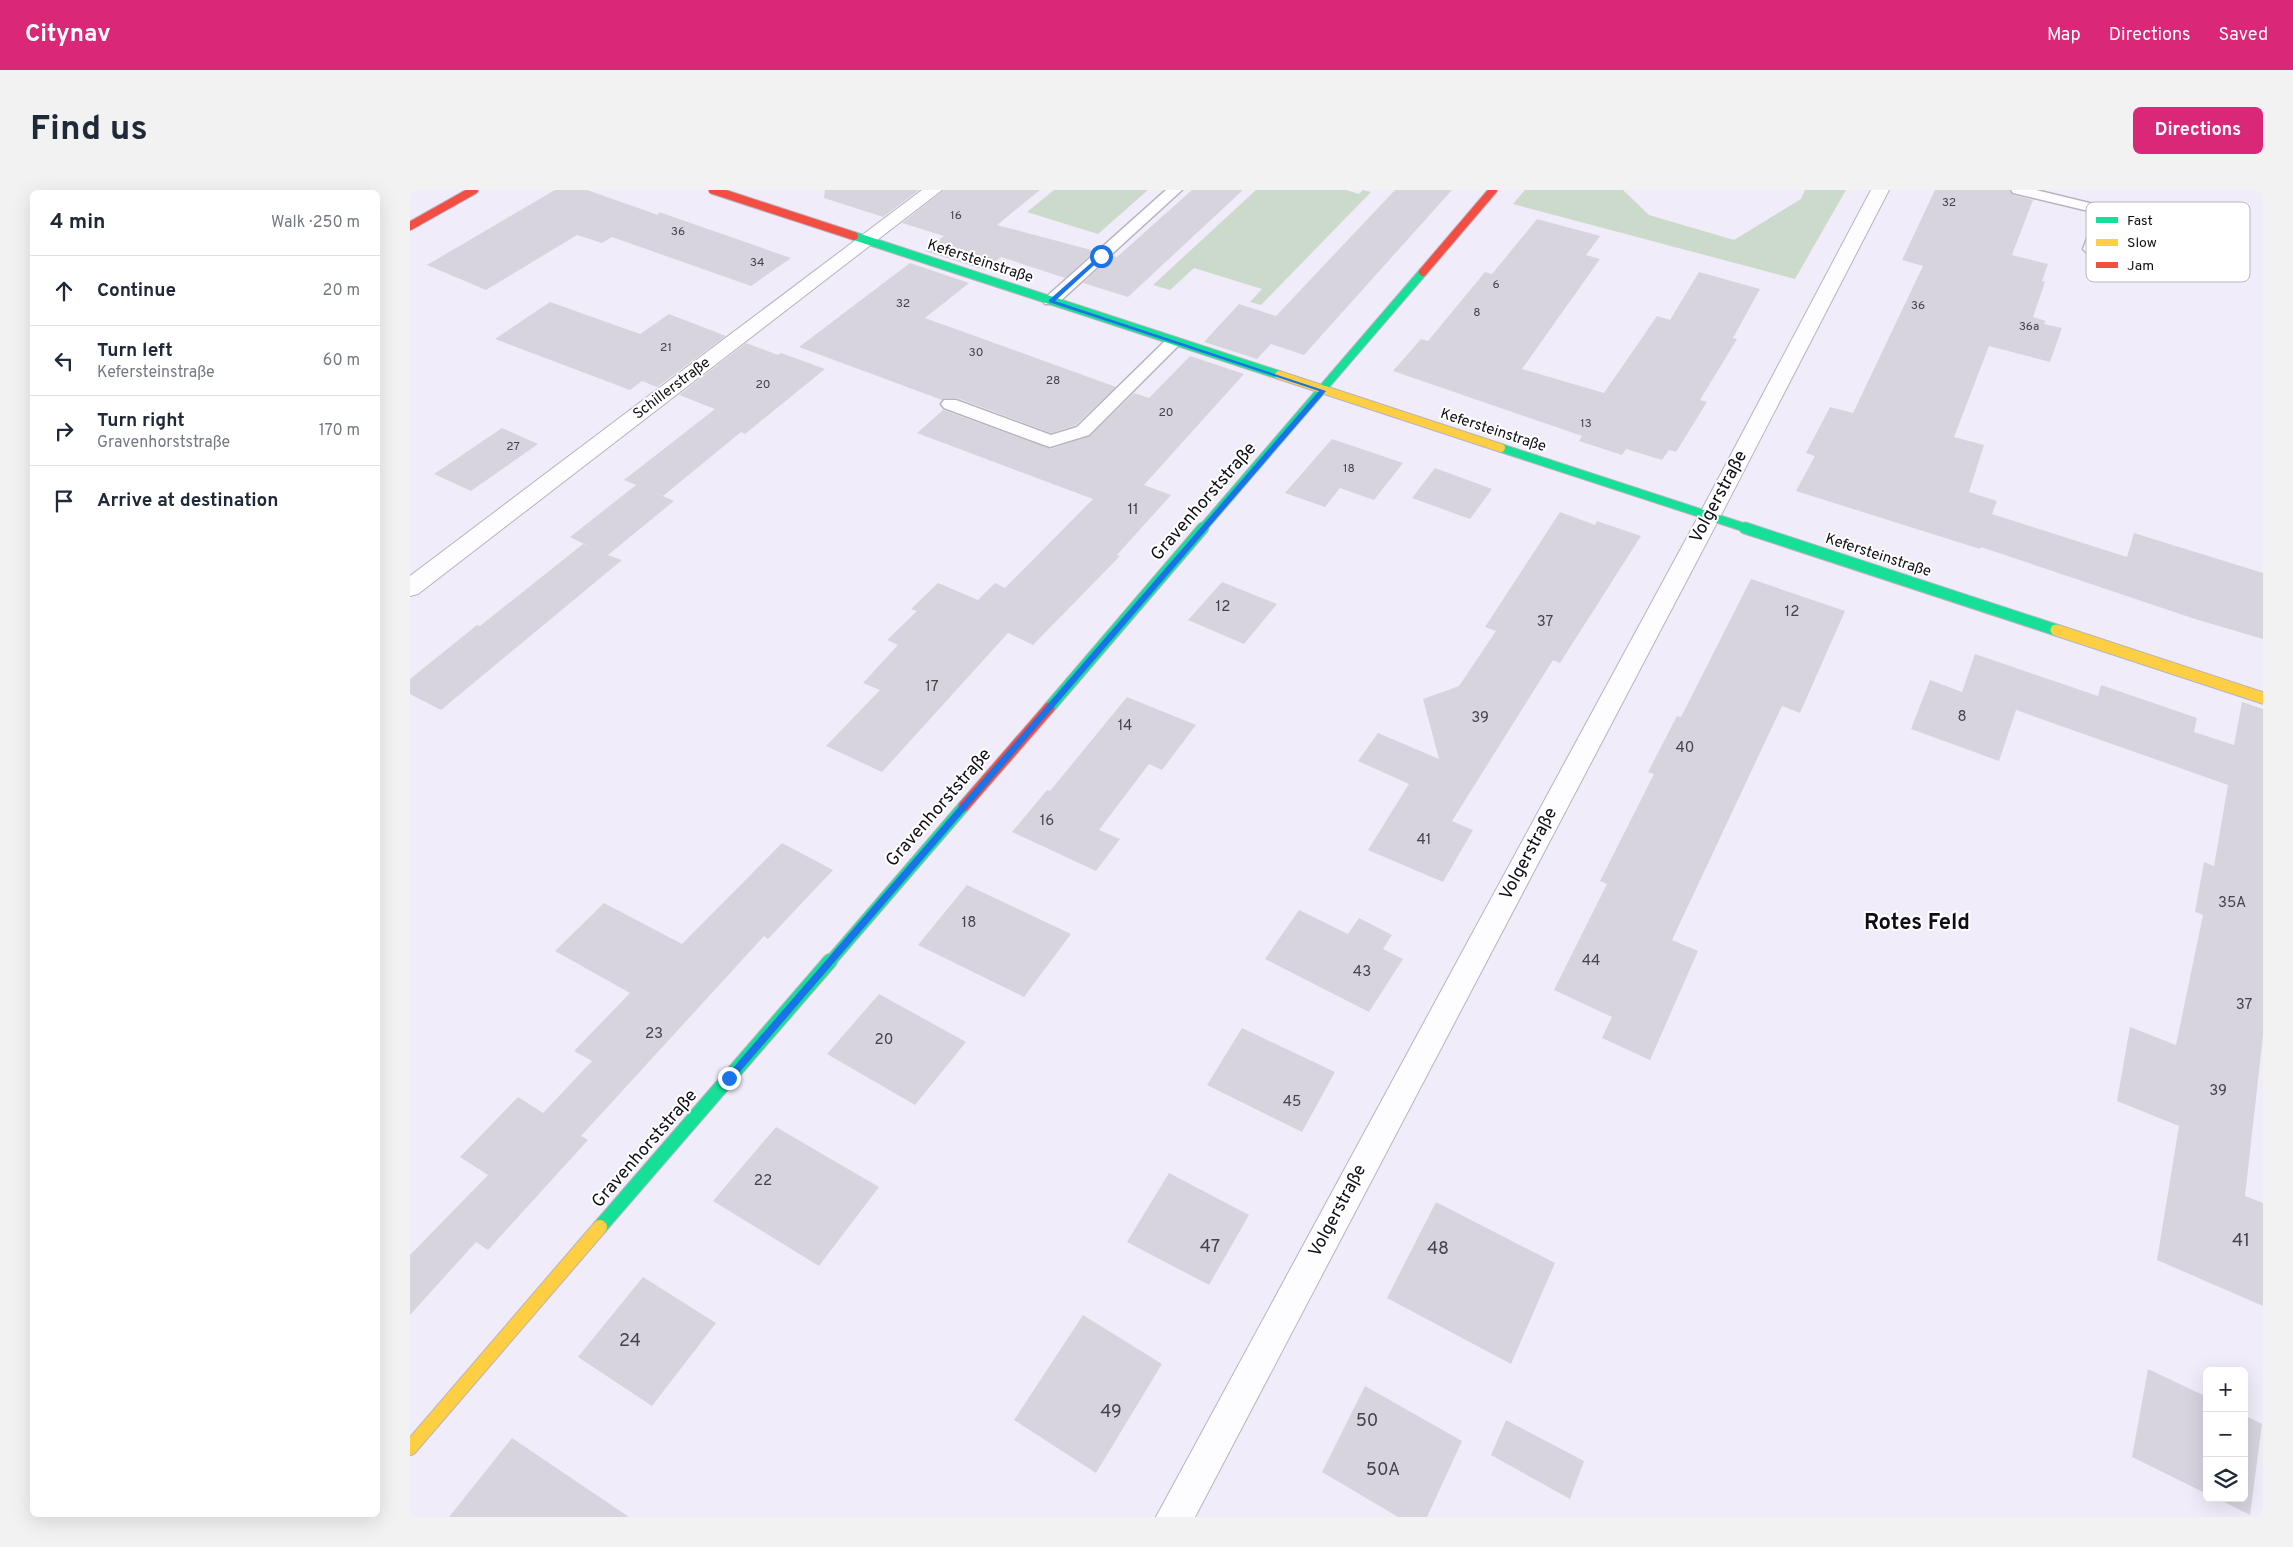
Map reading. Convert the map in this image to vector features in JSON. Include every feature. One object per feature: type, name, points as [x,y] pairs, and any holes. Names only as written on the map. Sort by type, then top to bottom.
[{"type":"street","points":[[410,226],[474,190]]},
{"type":"street","name":"Kefersteinstraße","points":[[713,190],[2263,698]]},
{"type":"street","name":"Schillerstraße","points":[[410,588],[933,190]]},
{"type":"street","name":"Gravenhorststraße","points":[[410,1448],[1322,391],[1493,190]]},
{"type":"street","name":"Volgerstraße","points":[[1175,1517],[1709,517],[1880,190]]},
{"type":"lane","points":[[1051,301],[1175,190]]},
{"type":"lane","points":[[2018,190],[2086,206]]},
{"type":"lane","points":[[950,404],[1050,441],[1083,431],[1173,342]]},
{"type":"green space","points":[[1054,190],[1148,190],[1098,234],[1027,212]]},
{"type":"green space","points":[[1256,190],[1346,190],[1359,194],[1363,190],[1371,192],[1261,305],[1250,302],[1262,289],[1194,268],[1170,290],[1153,285]]},
{"type":"green space","points":[[1525,190],[1623,190],[1649,215],[1734,240],[1801,199],[1805,190],[1846,190],[1795,279],[1513,204]]},
{"type":"building","points":[[555,190],[587,190],[658,215],[659,212],[791,258],[751,286],[612,237],[602,243],[577,235],[486,290],[427,265]]},
{"type":"building","points":[[825,190],[919,190],[883,217],[824,198]]},
{"type":"building","points":[[944,190],[1040,190],[997,225],[1095,251],[1065,278],[1001,257],[985,270],[925,251],[944,236],[902,223]]},
{"type":"building","points":[[1192,190],[1243,190],[1128,297],[1083,283],[1112,256],[1117,257]]},
{"type":"building","points":[[1395,190],[1452,190],[1304,355],[1271,344],[1257,359],[1204,342],[1239,304],[1276,316]]},
{"type":"building","points":[[1935,190],[2009,190],[2013,195],[2033,200],[2012,255],[2048,264],[2042,281],[2045,282],[2033,317],[2046,321],[2044,324],[2062,328],[2050,362],[1989,346],[1954,437],[1984,445],[1969,492],[1997,501],[1992,514],[2127,557],[2134,533],[2263,573],[2263,639],[2195,619],[1981,547],[1980,549],[1796,491],[1815,456],[1806,453],[1830,407],[1853,413],[1923,266],[1902,260]]},
{"type":"building","points":[[1537,219],[1600,236],[1586,255],[1600,259],[1522,369],[1604,393],[1657,316],[1670,320],[1699,272],[1760,289],[1733,338],[1737,339],[1700,400],[1707,402],[1676,452],[1669,450],[1662,460],[1626,449],[1622,455],[1579,441],[1582,436],[1393,371],[1421,339],[1428,341],[1485,272],[1492,274]]},
{"type":"building","points":[[910,263],[969,283],[925,318],[1116,387],[1076,425],[1051,433],[957,398],[944,398],[942,400],[799,347]]},
{"type":"building","points":[[550,302],[640,334],[669,314],[726,336],[657,387],[642,381],[630,390],[495,339]]},
{"type":"building","points":[[746,343],[825,369],[745,434],[741,432],[663,496],[644,488],[674,501],[608,555],[622,560],[441,710],[410,694],[410,679],[477,625],[480,626],[583,544],[592,548],[570,537],[636,485],[624,480],[715,409],[679,395]]},
{"type":"building","points":[[1190,356],[1244,374],[1144,485],[1171,495],[1117,555],[1120,556],[1033,645],[1008,633],[882,772],[826,746],[880,690],[863,683],[898,645],[887,640],[917,611],[911,609],[938,583],[978,600],[995,583],[1005,588],[1093,499],[917,433],[943,410],[1051,449],[1090,436],[1134,393],[1149,398]]},
{"type":"building","points":[[502,428],[538,444],[471,491],[434,474]]},
{"type":"building","points":[[1332,439],[1403,463],[1374,500],[1340,488],[1325,507],[1285,493]]},
{"type":"building","points":[[1435,468],[1492,489],[1470,519],[1412,498]]},
{"type":"building","points":[[1560,512],[1595,525],[1597,521],[1641,536],[1560,663],[1553,660],[1452,821],[1473,830],[1443,882],[1368,850],[1409,784],[1358,761],[1378,733],[1439,759],[1423,699],[1459,686],[1496,631],[1485,627]]},
{"type":"building","points":[[1751,579],[1845,611],[1800,713],[1782,706],[1672,940],[1698,951],[1650,1060],[1602,1038],[1612,1017],[1554,990],[1607,884],[1600,881],[1654,774],[1648,772],[1677,716],[1681,717]]},
{"type":"building","points":[[1222,582],[1277,604],[1244,644],[1188,620]]},
{"type":"building","points":[[1975,654],[2098,696],[2101,685],[2197,718],[2194,732],[2234,745],[2242,702],[2263,709],[2263,1036],[2245,1196],[2263,1203],[2263,1306],[2157,1260],[2179,1126],[2117,1101],[2130,1027],[2176,1045],[2203,915],[2195,912],[2204,862],[2214,866],[2228,785],[2016,710],[1999,761],[1911,729],[1930,680],[1962,692]]},
{"type":"building","points":[[1127,697],[1196,725],[1162,770],[1149,764],[1099,830],[1120,839],[1096,871],[1012,832],[1047,790],[1050,791]]},
{"type":"building","points":[[782,843],[833,870],[768,939],[764,936],[581,1136],[588,1140],[488,1250],[476,1242],[410,1315],[410,1255],[488,1175],[460,1157],[518,1097],[543,1113],[592,1061],[574,1051],[630,993],[555,951],[604,903],[682,944]]},
{"type":"building","points":[[967,885],[1071,934],[1024,997],[918,945]]},
{"type":"building","points":[[1299,910],[1348,934],[1359,918],[1392,935],[1383,949],[1403,959],[1369,1012],[1265,959]]},
{"type":"building","points":[[879,994],[966,1042],[915,1105],[827,1054]]},
{"type":"building","points":[[1242,1028],[1335,1072],[1302,1132],[1207,1085]]},
{"type":"building","points":[[776,1127],[879,1187],[819,1266],[713,1201]]},
{"type":"building","points":[[1169,1173],[1249,1215],[1209,1285],[1127,1242]]},
{"type":"building","points":[[1436,1202],[1555,1263],[1511,1364],[1387,1298]]},
{"type":"building","points":[[643,1277],[716,1323],[652,1406],[578,1357]]},
{"type":"building","points":[[1083,1315],[1162,1364],[1096,1473],[1014,1420]]},
{"type":"building","points":[[2148,1369],[2203,1395],[2203,1492],[2132,1457]]},
{"type":"building","points":[[1365,1386],[1462,1441],[1427,1517],[1398,1517],[1322,1472]]},
{"type":"building","points":[[2248,1417],[2262,1424],[2250,1515],[2224,1502],[2248,1502]]},
{"type":"building","points":[[1506,1420],[1584,1461],[1570,1499],[1491,1455]]},
{"type":"building","points":[[512,1438],[629,1517],[449,1517]]},
{"type":"traffic: fast","points":[[854,236],[1279,375]]},
{"type":"traffic: fast","points":[[1049,708],[1423,272]]},
{"type":"traffic: fast","points":[[1501,448],[2056,630]]},
{"type":"traffic: fast","points":[[600,1227],[964,806]]},
{"type":"traffic: slow","points":[[1279,375],[1501,448]]},
{"type":"traffic: slow","points":[[2056,630],[2263,698]]},
{"type":"traffic: slow","points":[[410,1448],[600,1227]]},
{"type":"traffic: jam","points":[[410,226],[474,190]]},
{"type":"traffic: jam","points":[[713,190],[854,236]]},
{"type":"traffic: jam","points":[[1423,272],[1493,190]]},
{"type":"traffic: jam","points":[[964,806],[1049,708]]},
{"type":"district","name":"Rotes Feld","points":[[1917,923]]},
{"type":"route","points":[[729,1078],[1322,391],[1051,301],[1101,256]]}]
